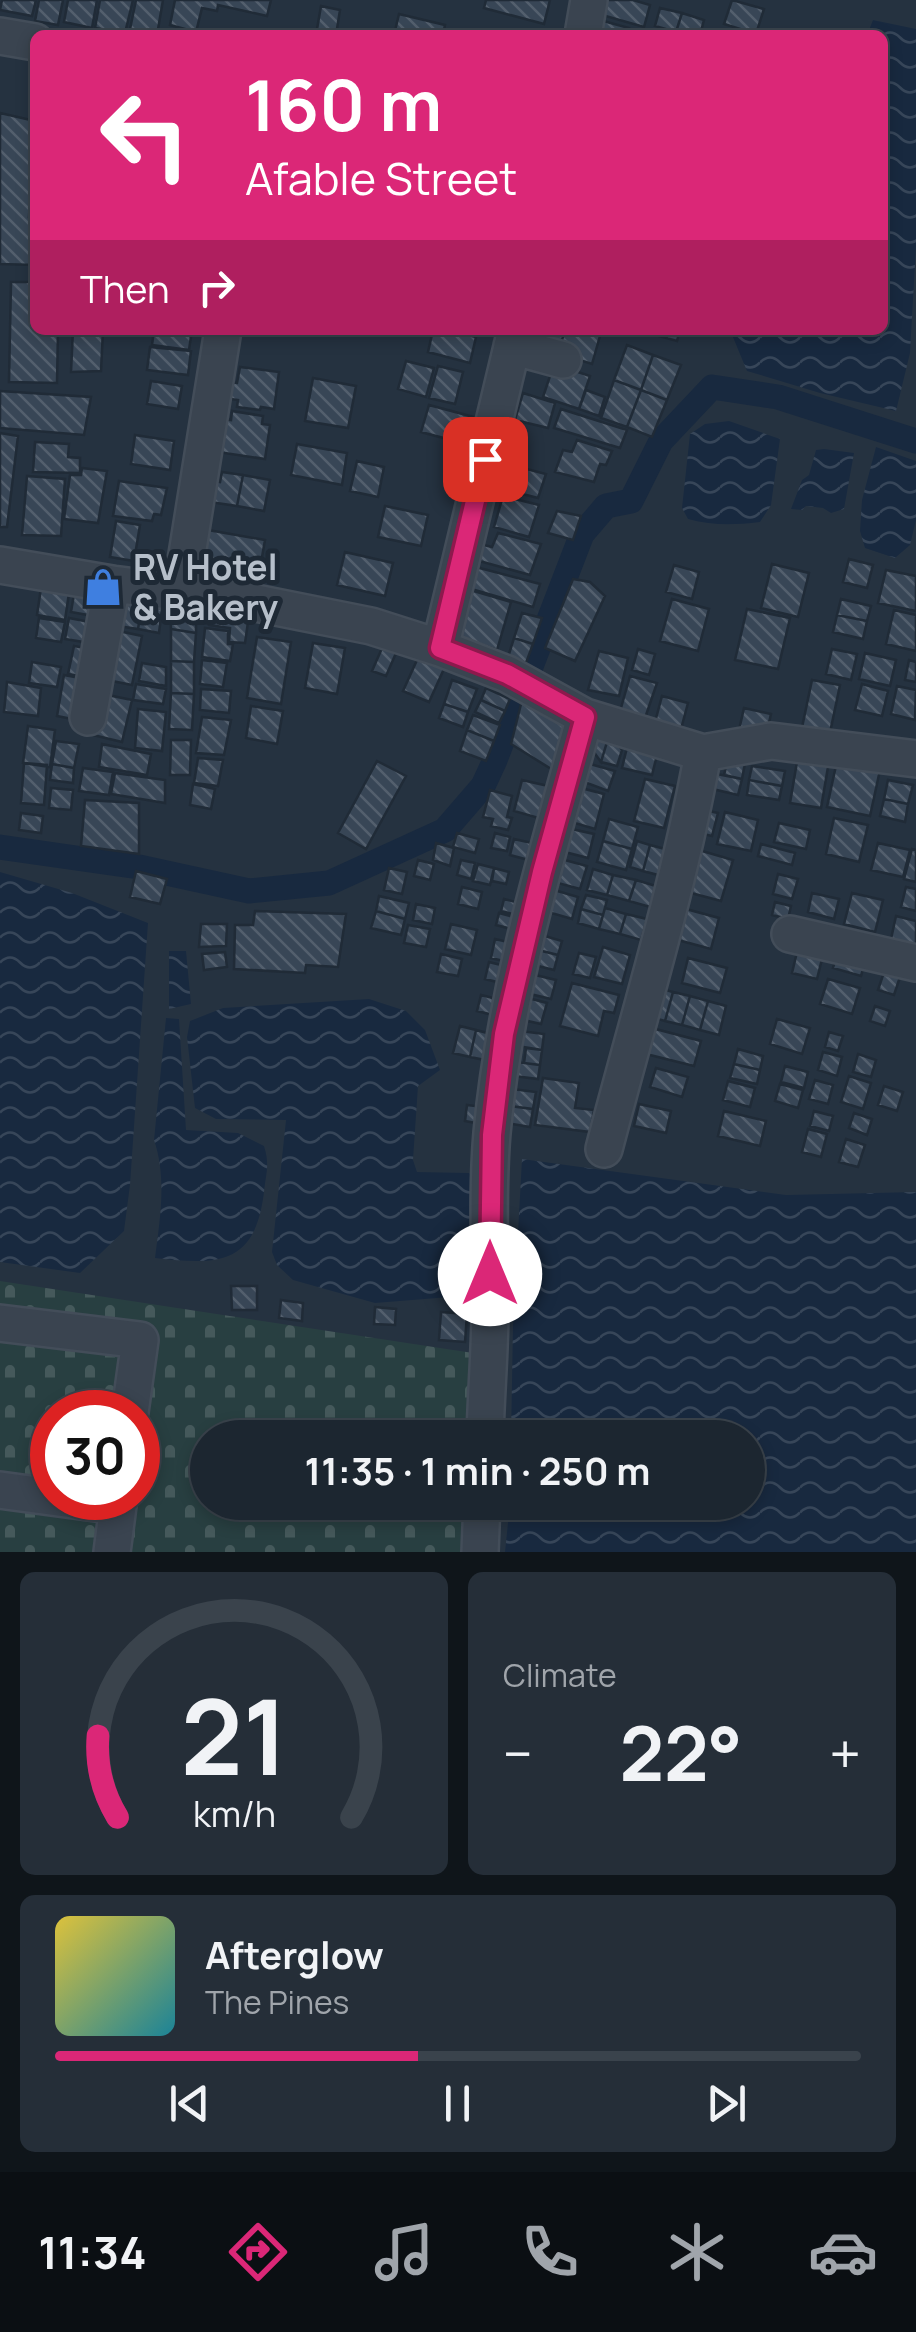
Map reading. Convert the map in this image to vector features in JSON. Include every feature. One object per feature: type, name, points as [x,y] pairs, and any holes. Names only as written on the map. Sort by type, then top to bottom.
[{"type":"street","points":[[583,30],[589,0]]},
{"type":"street","points":[[0,36],[30,41]]},
{"type":"street","points":[[181,592],[222,335]]},
{"type":"street","points":[[440,648],[514,338],[563,360]]},
{"type":"street","points":[[0,566],[259,602],[349,620],[440,648],[519,680],[585,717],[702,753],[771,741],[916,758]]},
{"type":"street","points":[[88,717],[112,584]]},
{"type":"street","points":[[485,1420],[490,1342],[491,1154],[504,1034],[542,872],[585,717]]},
{"type":"street","points":[[604,1149],[664,922],[702,753]]},
{"type":"street","points":[[790,934],[916,963]]},
{"type":"street","points":[[0,1323],[140,1340],[133,1390]]},
{"type":"street","points":[[0,1490],[30,1493]]},
{"type":"street","points":[[112,1552],[116,1520]]},
{"type":"street","points":[[480,1552],[481,1520]]},
{"type":"green space","points":[[0,1281],[473,1353],[471,1420],[190,1420],[190,1520],[466,1520],[465,1552],[0,1552]]},
{"type":"water","points":[[873,20],[916,29],[916,246],[910,353],[896,411],[747,371],[732,335],[888,335],[888,30],[869,30]]},
{"type":"water","points":[[729,421],[780,439],[771,505],[760,522],[724,524],[688,519],[682,508],[690,434],[705,424]]},
{"type":"water","points":[[876,447],[916,461],[916,520],[910,545],[895,558],[865,548],[860,531],[862,500]]},
{"type":"water","points":[[816,450],[854,453],[844,509],[831,513],[806,506],[802,510],[791,509],[802,480],[809,475]]},
{"type":"water","points":[[0,872],[72,893],[148,923],[124,1231],[80,1273],[0,1262]]},
{"type":"water","points":[[169,951],[186,951],[191,1004],[169,1009]]},
{"type":"water","points":[[369,999],[406,1011],[425,1030],[440,1070],[418,1086],[413,1160],[417,1172],[469,1173],[484,1189],[473,1279],[450,1297],[375,1303],[293,1280],[277,1265],[272,1252],[286,1120],[216,1119],[195,1108],[187,1037],[190,1021],[223,1008]]},
{"type":"water","points":[[166,1018],[179,1019],[186,1130],[238,1133],[264,1146],[266,1153],[264,1192],[252,1235],[242,1247],[215,1260],[155,1258],[161,1184],[154,1140]]},
{"type":"water","points":[[522,1159],[786,1195],[916,1192],[916,1552],[505,1552],[508,1520],[765,1520],[765,1420],[511,1420]]},
{"type":"building","points":[[2,0],[36,0],[32,16],[0,10]]},
{"type":"building","points":[[39,0],[63,0],[58,25],[35,21]]},
{"type":"building","points":[[68,0],[97,0],[92,28],[64,22]]},
{"type":"building","points":[[100,0],[133,0],[126,30],[95,28]]},
{"type":"building","points":[[136,0],[163,0],[158,30],[130,30]]},
{"type":"building","points":[[175,0],[271,0],[267,16],[218,5],[217,11],[202,8],[196,30],[170,25]]},
{"type":"building","points":[[486,0],[550,0],[544,24],[484,8]]},
{"type":"building","points":[[606,0],[633,0],[650,5],[644,27],[602,15]]},
{"type":"building","points":[[732,0],[764,9],[757,30],[724,24]]},
{"type":"building","points":[[321,6],[340,10],[337,30],[317,30]]},
{"type":"building","points":[[660,8],[682,13],[677,30],[655,26]]},
{"type":"building","points":[[682,13],[704,20],[701,30],[677,30]]},
{"type":"building","points":[[399,14],[445,25],[444,30],[395,30]]},
{"type":"building","points":[[596,19],[629,28],[628,30],[593,30]]},
{"type":"building","points":[[0,113],[30,120],[30,265],[0,264]]},
{"type":"building","points":[[11,282],[30,282],[30,335],[58,335],[57,383],[9,382]]},
{"type":"building","points":[[73,335],[103,335],[101,371],[71,372]]},
{"type":"building","points":[[153,335],[191,335],[189,350],[152,345]]},
{"type":"building","points":[[432,335],[476,337],[470,363],[428,352]]},
{"type":"building","points":[[532,335],[563,335],[558,353],[529,345]]},
{"type":"building","points":[[563,335],[600,336],[592,364],[558,353]]},
{"type":"building","points":[[655,335],[679,335],[677,341]]},
{"type":"building","points":[[627,345],[653,355],[641,390],[614,380]]},
{"type":"building","points":[[150,347],[191,351],[188,375],[147,370]]},
{"type":"building","points":[[653,355],[681,365],[667,400],[641,390]]},
{"type":"building","points":[[406,361],[434,368],[426,397],[398,389]]},
{"type":"building","points":[[554,364],[590,376],[579,409],[543,397]]},
{"type":"building","points":[[438,366],[463,372],[455,404],[429,398]]},
{"type":"building","points":[[240,367],[279,372],[274,409],[237,407],[238,400],[224,398],[226,382],[237,383]]},
{"type":"building","points":[[313,378],[356,386],[348,428],[305,421]]},
{"type":"building","points":[[614,380],[641,390],[627,427],[601,418]]},
{"type":"building","points":[[151,381],[182,386],[178,409],[147,404]]},
{"type":"building","points":[[586,390],[605,397],[599,416],[579,409]]},
{"type":"building","points":[[641,390],[667,400],[652,437],[627,427]]},
{"type":"building","points":[[0,391],[91,397],[84,435],[0,428]]},
{"type":"building","points":[[523,393],[555,403],[548,428],[515,420]]},
{"type":"building","points":[[429,405],[481,419],[474,446],[421,432]]},
{"type":"building","points":[[561,409],[627,430],[620,448],[554,428]]},
{"type":"building","points":[[232,411],[263,416],[262,424],[270,425],[265,459],[218,452],[223,419],[231,420]]},
{"type":"building","points":[[0,433],[18,436],[7,527],[0,527]]},
{"type":"building","points":[[135,435],[174,441],[170,470],[131,464]]},
{"type":"building","points":[[577,440],[612,451],[606,465],[600,464],[594,482],[555,472],[563,450],[572,452]]},
{"type":"building","points":[[35,442],[69,444],[68,457],[80,458],[80,473],[33,472]]},
{"type":"building","points":[[297,444],[347,453],[342,485],[291,475]]},
{"type":"building","points":[[357,461],[384,467],[378,497],[350,491]]},
{"type":"building","points":[[500,462],[546,474],[538,498],[492,486]]},
{"type":"building","points":[[82,468],[107,471],[98,523],[64,519],[70,475],[81,475]]},
{"type":"building","points":[[222,472],[243,475],[237,506],[210,502],[214,481],[220,482]]},
{"type":"building","points":[[243,475],[270,480],[264,511],[237,506]]},
{"type":"building","points":[[27,476],[65,479],[61,536],[22,535]]},
{"type":"building","points":[[119,481],[167,488],[161,515],[154,514],[152,521],[113,516]]},
{"type":"building","points":[[503,496],[539,505],[529,537],[494,527]]},
{"type":"building","points":[[385,506],[428,515],[421,546],[378,537]]},
{"type":"building","points":[[557,511],[581,516],[573,540],[548,533]]},
{"type":"building","points":[[116,521],[140,525],[134,561],[110,557]]},
{"type":"building","points":[[208,530],[265,540],[258,580],[201,571]]},
{"type":"building","points":[[498,533],[541,544],[530,575],[476,560],[480,544],[492,547]]},
{"type":"building","points":[[345,552],[393,563],[385,596],[337,585]]},
{"type":"building","points":[[849,559],[873,565],[867,588],[843,582]]},
{"type":"building","points":[[772,564],[809,573],[798,617],[761,608]]},
{"type":"building","points":[[674,565],[699,572],[692,599],[666,592]]},
{"type":"building","points":[[472,566],[540,584],[533,607],[468,588]]},
{"type":"building","points":[[886,570],[916,576],[916,611],[878,603]]},
{"type":"building","points":[[573,579],[590,582],[605,596],[575,661],[545,648]]},
{"type":"building","points":[[41,588],[69,593],[65,620],[37,615]]},
{"type":"building","points":[[467,589],[511,602],[497,650],[456,636]]},
{"type":"building","points":[[74,594],[102,599],[99,617],[71,612]]},
{"type":"building","points":[[116,599],[142,605],[138,629],[111,625]]},
{"type":"building","points":[[672,599],[709,609],[698,651],[660,641]]},
{"type":"building","points":[[841,599],[871,606],[867,621],[837,615]]},
{"type":"building","points":[[142,605],[162,609],[159,633],[138,629]]},
{"type":"building","points":[[170,605],[196,609],[196,633],[171,629]]},
{"type":"building","points":[[210,609],[249,615],[245,643],[229,642],[230,628],[209,625]]},
{"type":"building","points":[[747,609],[790,618],[778,669],[735,660]]},
{"type":"building","points":[[894,610],[916,615],[916,651],[886,644]]},
{"type":"building","points":[[522,613],[542,618],[533,644],[514,638]]},
{"type":"building","points":[[837,615],[867,621],[863,639],[833,632]]},
{"type":"building","points":[[39,618],[65,622],[61,642],[36,638]]},
{"type":"building","points":[[69,618],[100,624],[96,644],[65,639]]},
{"type":"building","points":[[205,628],[228,631],[228,644],[233,644],[230,661],[202,657]]},
{"type":"building","points":[[171,629],[196,633],[194,662],[171,661]]},
{"type":"building","points":[[114,630],[142,636],[132,685],[102,679]]},
{"type":"building","points":[[257,637],[291,642],[281,704],[247,698]]},
{"type":"building","points":[[514,638],[533,644],[526,663],[508,657]]},
{"type":"building","points":[[386,639],[400,644],[386,676],[372,671]]},
{"type":"building","points":[[313,643],[345,648],[337,694],[305,688]]},
{"type":"building","points":[[74,646],[97,650],[91,678],[68,674]]},
{"type":"building","points":[[422,649],[448,660],[429,702],[403,691]]},
{"type":"building","points":[[638,649],[655,654],[649,675],[632,670]]},
{"type":"building","points":[[832,649],[857,654],[851,680],[826,674]]},
{"type":"building","points":[[599,651],[628,658],[619,696],[588,690]]},
{"type":"building","points":[[865,653],[896,660],[890,686],[859,679]]},
{"type":"building","points":[[202,660],[227,663],[223,687],[200,684]]},
{"type":"building","points":[[909,660],[916,662],[916,682],[905,680]]},
{"type":"building","points":[[171,661],[194,662],[194,694],[171,693]]},
{"type":"building","points":[[32,662],[61,667],[57,687],[29,683]]},
{"type":"building","points":[[142,663],[166,667],[166,686],[139,681]]},
{"type":"building","points":[[64,675],[91,680],[82,721],[57,716]]},
{"type":"building","points":[[630,676],[657,683],[644,721],[619,715]]},
{"type":"building","points":[[452,680],[477,689],[468,712],[444,704]]},
{"type":"building","points":[[812,680],[840,685],[828,742],[800,737]]},
{"type":"building","points":[[7,682],[41,688],[38,716],[4,712]]},
{"type":"building","points":[[136,684],[166,689],[163,704],[133,700]]},
{"type":"building","points":[[862,684],[888,691],[882,716],[855,710]]},
{"type":"building","points":[[897,686],[916,690],[915,720],[891,714]]},
{"type":"building","points":[[486,688],[510,699],[505,711],[481,700]]},
{"type":"building","points":[[201,689],[231,691],[229,713],[200,710]]},
{"type":"building","points":[[98,693],[132,700],[122,742],[89,734]]},
{"type":"building","points":[[171,693],[194,694],[192,730],[169,729]]},
{"type":"building","points":[[662,696],[688,703],[681,729],[655,722]]},
{"type":"building","points":[[481,700],[505,711],[499,723],[475,712]]},
{"type":"building","points":[[522,700],[578,724],[556,772],[511,744]]},
{"type":"building","points":[[444,704],[468,712],[463,727],[439,718]]},
{"type":"building","points":[[251,706],[283,711],[277,744],[246,738]]},
{"type":"building","points":[[744,708],[771,714],[766,736],[739,730]]},
{"type":"building","points":[[138,709],[166,712],[162,751],[135,748]]},
{"type":"building","points":[[473,715],[500,725],[494,741],[467,730]]},
{"type":"building","points":[[202,717],[231,720],[224,755],[196,753]]},
{"type":"building","points":[[28,726],[55,730],[50,767],[23,763]]},
{"type":"building","points":[[467,730],[494,741],[486,761],[460,751]]},
{"type":"building","points":[[631,731],[661,739],[652,775],[622,768]]},
{"type":"building","points":[[610,732],[622,750],[617,766],[601,762]]},
{"type":"building","points":[[610,732],[601,762],[589,740]]},
{"type":"building","points":[[171,740],[191,740],[190,775],[170,775]]},
{"type":"building","points":[[56,741],[79,744],[74,768],[52,764]]},
{"type":"building","points":[[102,744],[151,754],[147,775],[99,767]]},
{"type":"building","points":[[798,756],[829,761],[821,808],[790,803]]},
{"type":"building","points":[[198,758],[223,760],[218,786],[194,783]]},
{"type":"building","points":[[728,759],[745,763],[742,779],[724,775]]},
{"type":"building","points":[[377,761],[406,776],[366,849],[338,833]]},
{"type":"building","points":[[837,761],[880,770],[870,816],[827,807]]},
{"type":"building","points":[[583,762],[615,771],[608,791],[579,780]]},
{"type":"building","points":[[24,763],[47,765],[44,805],[21,803]]},
{"type":"building","points":[[52,764],[74,768],[73,783],[50,780]]},
{"type":"building","points":[[752,766],[785,771],[782,786],[749,780]]},
{"type":"building","points":[[83,768],[113,772],[109,795],[79,791]]},
{"type":"building","points":[[707,772],[742,779],[738,795],[704,787]]},
{"type":"building","points":[[115,773],[165,780],[165,803],[111,794]]},
{"type":"building","points":[[645,779],[675,786],[664,828],[634,821]]},
{"type":"building","points":[[522,780],[557,788],[549,821],[514,811]]},
{"type":"building","points":[[749,780],[782,786],[779,800],[747,795]]},
{"type":"building","points":[[888,780],[913,785],[908,804],[884,799]]},
{"type":"building","points":[[193,784],[215,789],[211,809],[190,805]]},
{"type":"building","points":[[577,787],[604,794],[595,829],[568,821]]},
{"type":"building","points":[[51,788],[73,790],[71,810],[49,808]]},
{"type":"building","points":[[490,790],[512,796],[508,830],[491,826],[493,819],[483,817]]},
{"type":"building","points":[[884,799],[908,804],[905,822],[880,816]]},
{"type":"building","points":[[85,800],[139,803],[139,854],[81,846]]},
{"type":"building","points":[[695,808],[718,813],[712,836],[690,831]]},
{"type":"building","points":[[725,812],[758,820],[751,851],[717,844]]},
{"type":"building","points":[[21,813],[43,816],[41,833],[19,830]]},
{"type":"building","points":[[834,818],[868,825],[859,862],[826,854]]},
{"type":"building","points":[[609,819],[638,827],[632,849],[603,841]]},
{"type":"building","points":[[779,823],[810,830],[806,849],[774,842]]},
{"type":"building","points":[[567,828],[594,834],[588,858],[561,851]]},
{"type":"building","points":[[457,833],[479,839],[475,853],[453,847]]},
{"type":"building","points":[[495,833],[510,837],[507,851],[491,848]]},
{"type":"building","points":[[514,839],[541,845],[536,862],[510,855]]},
{"type":"building","points":[[603,841],[632,849],[626,870],[597,862]]},
{"type":"building","points":[[637,841],[650,845],[643,871],[630,867]]},
{"type":"building","points":[[436,843],[454,848],[450,866],[433,860]]},
{"type":"building","points":[[878,843],[910,850],[903,877],[871,870]]},
{"type":"building","points":[[761,844],[795,853],[792,865],[758,856]]},
{"type":"building","points":[[650,845],[665,849],[658,875],[643,871]]},
{"type":"building","points":[[692,848],[733,860],[721,901],[680,890]]},
{"type":"building","points":[[912,849],[916,850],[916,882],[904,879]]},
{"type":"building","points":[[561,859],[587,866],[580,889],[554,882]]},
{"type":"building","points":[[418,860],[434,864],[430,880],[414,876]]},
{"type":"building","points":[[461,860],[475,863],[471,879],[457,875]]},
{"type":"building","points":[[478,864],[494,868],[490,885],[473,881]]},
{"type":"building","points":[[389,868],[407,872],[402,894],[384,890]]},
{"type":"building","points":[[494,868],[509,872],[506,884],[492,881]]},
{"type":"building","points":[[593,869],[613,875],[607,895],[587,890]]},
{"type":"building","points":[[136,871],[167,879],[160,904],[130,897]]},
{"type":"building","points":[[778,874],[798,879],[792,899],[773,894]]},
{"type":"building","points":[[613,875],[636,880],[629,901],[607,895]]},
{"type":"building","points":[[636,880],[656,886],[650,907],[629,901]]},
{"type":"building","points":[[462,887],[482,892],[478,909],[458,904]]},
{"type":"building","points":[[906,887],[916,889],[916,911],[901,907]]},
{"type":"building","points":[[554,890],[578,897],[572,919],[548,912]]},
{"type":"building","points":[[812,893],[839,899],[834,919],[808,912]]},
{"type":"building","points":[[852,893],[883,900],[875,932],[844,924]]},
{"type":"building","points":[[586,895],[607,900],[603,915],[581,909]]},
{"type":"building","points":[[379,896],[409,903],[405,919],[376,911]]},
{"type":"building","points":[[504,899],[527,905],[524,917],[501,911]]},
{"type":"building","points":[[775,902],[791,906],[788,919],[772,915]]},
{"type":"building","points":[[416,904],[435,908],[432,924],[413,920]]},
{"type":"building","points":[[675,906],[719,918],[711,949],[667,937]]},
{"type":"building","points":[[605,908],[626,914],[620,934],[599,929]]},
{"type":"building","points":[[581,909],[603,915],[599,929],[578,923]]},
{"type":"building","points":[[255,911],[346,914],[338,967],[306,965],[305,973],[234,969],[235,925],[253,925]]},
{"type":"building","points":[[376,911],[405,919],[401,935],[371,928]]},
{"type":"building","points":[[499,913],[522,919],[519,931],[496,925]]},
{"type":"building","points":[[626,914],[647,919],[641,940],[620,934]]},
{"type":"building","points":[[896,916],[916,921],[916,946],[891,939]]},
{"type":"building","points":[[201,924],[227,924],[226,946],[199,947]]},
{"type":"building","points":[[451,924],[477,930],[471,955],[445,949]]},
{"type":"building","points":[[408,925],[430,929],[426,947],[404,943]]},
{"type":"building","points":[[538,934],[562,941],[558,955],[534,949]]},
{"type":"building","points":[[495,939],[517,944],[512,963],[491,958]]},
{"type":"building","points":[[603,947],[630,955],[622,984],[594,977]]},
{"type":"building","points":[[839,947],[867,955],[861,976],[833,968]]},
{"type":"building","points":[[534,949],[558,955],[554,970],[530,964]]},
{"type":"building","points":[[225,952],[227,967],[204,970],[202,954]]},
{"type":"building","points":[[797,952],[822,959],[817,979],[792,973]]},
{"type":"building","points":[[579,953],[596,957],[590,978],[573,974]]},
{"type":"building","points":[[441,954],[462,959],[458,976],[437,972]]},
{"type":"building","points":[[688,958],[727,968],[720,993],[682,983]]},
{"type":"building","points":[[489,962],[509,967],[505,984],[485,979]]},
{"type":"building","points":[[884,972],[900,977],[894,995],[878,990]]},
{"type":"building","points":[[531,974],[556,980],[551,999],[526,993]]},
{"type":"building","points":[[828,979],[860,988],[852,1014],[820,1004]]},
{"type":"building","points":[[572,983],[619,995],[614,1013],[604,1011],[598,1036],[560,1026]]},
{"type":"building","points":[[655,987],[673,992],[665,1021],[647,1016]]},
{"type":"building","points":[[673,992],[690,996],[682,1025],[665,1021]]},
{"type":"building","points":[[481,995],[501,1000],[497,1016],[477,1011]]},
{"type":"building","points":[[690,996],[708,1001],[700,1030],[682,1025]]},
{"type":"building","points":[[524,997],[547,1003],[541,1024],[519,1019]]},
{"type":"building","points":[[708,1001],[726,1006],[719,1035],[700,1030]]},
{"type":"building","points":[[875,1006],[890,1011],[885,1026],[870,1021]]},
{"type":"building","points":[[777,1019],[810,1028],[802,1054],[770,1044]]},
{"type":"building","points":[[460,1026],[476,1030],[470,1057],[453,1053]]},
{"type":"building","points":[[648,1027],[701,1041],[694,1066],[642,1053]]},
{"type":"building","points":[[476,1030],[491,1034],[485,1060],[470,1057]]},
{"type":"building","points":[[513,1030],[544,1034],[542,1050],[511,1045]]},
{"type":"building","points":[[829,1032],[843,1036],[838,1051],[825,1047]]},
{"type":"building","points":[[526,1048],[542,1050],[540,1065],[524,1063]]},
{"type":"building","points":[[738,1049],[763,1056],[760,1070],[734,1064]]},
{"type":"building","points":[[823,1052],[842,1057],[837,1076],[818,1070]]},
{"type":"building","points":[[858,1054],[876,1060],[871,1077],[853,1072]]},
{"type":"building","points":[[509,1061],[540,1065],[538,1079],[506,1075]]},
{"type":"building","points":[[734,1064],[760,1070],[757,1084],[730,1078]]},
{"type":"building","points":[[785,1066],[808,1072],[804,1088],[781,1082]]},
{"type":"building","points":[[656,1068],[688,1077],[682,1097],[650,1087]]},
{"type":"building","points":[[849,1076],[871,1083],[863,1109],[841,1102]]},
{"type":"building","points":[[543,1078],[579,1083],[575,1108],[594,1110],[590,1132],[535,1125]]},
{"type":"building","points":[[815,1080],[833,1085],[828,1104],[809,1099]]},
{"type":"building","points":[[728,1081],[755,1088],[750,1107],[723,1100]]},
{"type":"building","points":[[780,1084],[803,1090],[798,1108],[775,1101]]},
{"type":"building","points":[[884,1086],[903,1092],[897,1111],[878,1105]]},
{"type":"building","points":[[505,1088],[536,1092],[533,1109],[502,1105]]},
{"type":"building","points":[[639,1104],[671,1111],[666,1133],[634,1126]]},
{"type":"building","points":[[467,1105],[484,1107],[481,1124],[465,1121]]},
{"type":"building","points":[[502,1105],[533,1109],[530,1127],[500,1122]]},
{"type":"building","points":[[724,1111],[766,1121],[760,1146],[718,1136]]},
{"type":"building","points":[[814,1111],[833,1116],[829,1131],[810,1126]]},
{"type":"building","points":[[854,1113],[872,1119],[867,1135],[849,1128]]},
{"type":"building","points":[[808,1129],[827,1134],[821,1157],[802,1152]]},
{"type":"building","points":[[846,1139],[865,1145],[858,1167],[839,1162]]},
{"type":"building","points":[[231,1286],[257,1286],[257,1310],[232,1310]]},
{"type":"building","points":[[281,1300],[303,1303],[302,1321],[279,1318]]},
{"type":"building","points":[[375,1307],[396,1309],[395,1325],[374,1324]]},
{"type":"building","points":[[441,1312],[467,1314],[465,1342],[439,1340]]},
{"type":"waterway","points":[[0,847],[139,867],[249,891],[329,883],[445,830],[483,786],[582,534],[606,506],[631,501],[661,441],[712,387],[778,397],[916,441]]},
{"type":"place","name":"RV Hotel & Bakery","points":[[103,587]]},
{"type":"route","points":[[485,459],[440,648],[507,674],[585,717],[542,872],[504,1034],[492,1135],[490,1274]]}]
